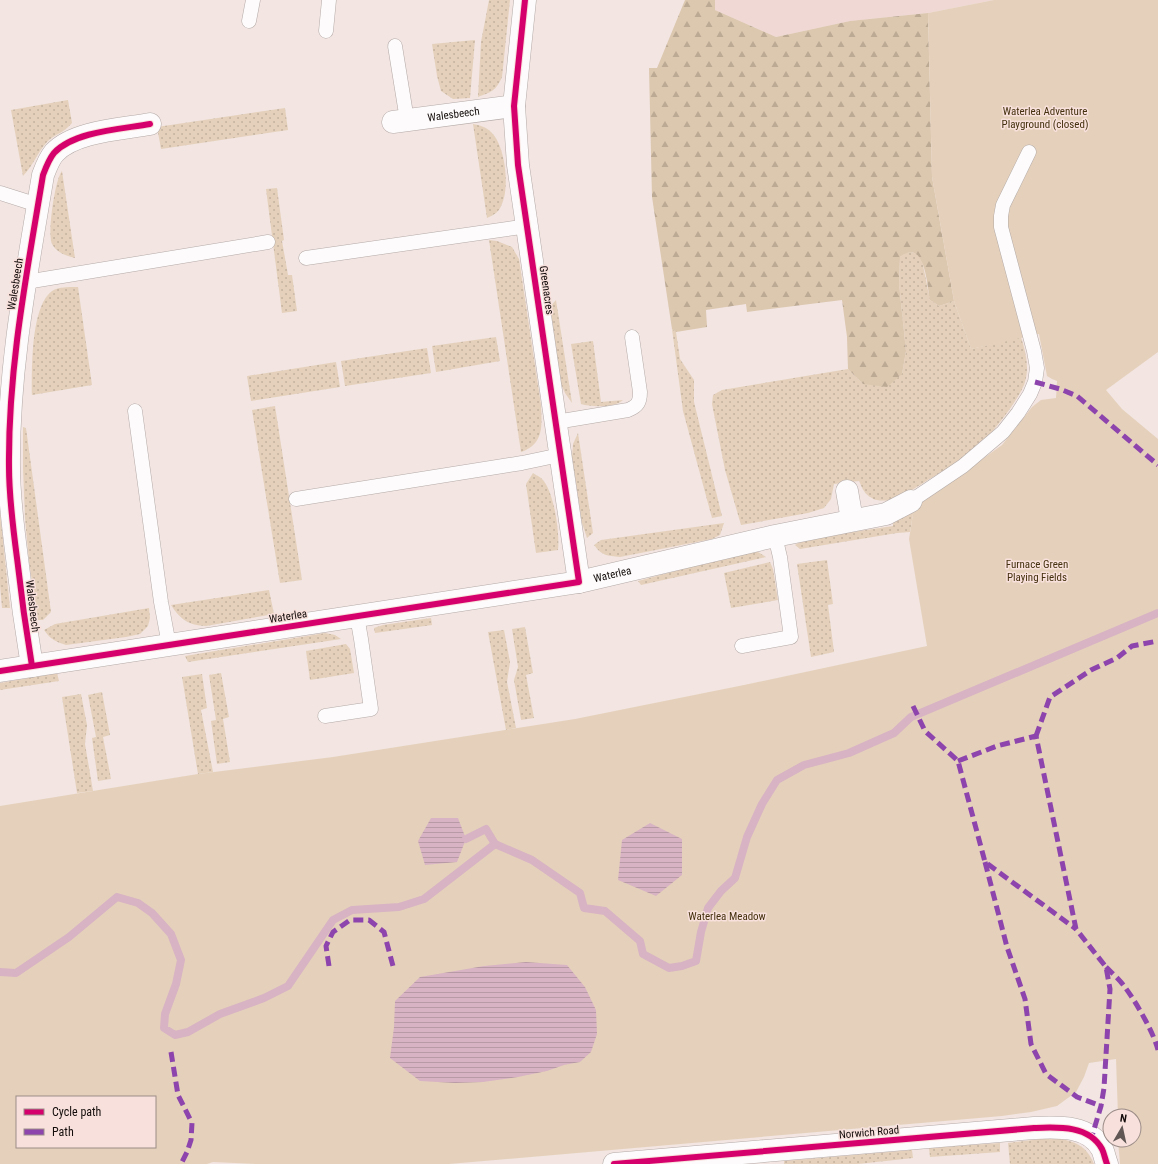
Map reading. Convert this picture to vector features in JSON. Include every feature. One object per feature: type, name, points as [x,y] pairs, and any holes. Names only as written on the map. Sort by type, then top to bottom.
[{"type":"street","name":"Greenacres","points":[[525,0],[514,106],[518,165],[579,582]]},
{"type":"street","name":"Walesbeech","points":[[400,121],[514,106]]},
{"type":"street","name":"Walesbeech","points":[[32,666],[4,468],[17,339],[44,175],[47,164],[55,153],[72,140],[92,134],[150,124]]},
{"type":"street","points":[[847,491],[852,520]]},
{"type":"street","name":"Waterlea","points":[[0,671],[579,582],[775,536],[886,514],[911,501]]},
{"type":"street","name":"Norwich Road","points":[[614,1164],[1056,1127],[1074,1129],[1092,1136],[1102,1149],[1107,1164]]},
{"type":"lane","points":[[249,21],[252,0]]},
{"type":"lane","points":[[326,31],[329,0]]},
{"type":"lane","points":[[395,46],[400,121]]},
{"type":"lane","points":[[911,501],[963,466],[1004,432],[1022,406],[1035,382],[1037,368],[1034,351],[1001,228],[1003,205],[1029,152]]},
{"type":"lane","points":[[0,193],[38,205]]},
{"type":"lane","points":[[306,258],[528,226]]},
{"type":"lane","points":[[26,282],[268,242]]},
{"type":"lane","points":[[556,422],[628,410],[636,407],[640,400],[640,392],[632,338]]},
{"type":"lane","points":[[135,411],[168,645]]},
{"type":"lane","points":[[296,498],[522,463],[560,455]]},
{"type":"lane","points":[[742,646],[791,637],[780,557],[775,536]]},
{"type":"lane","points":[[325,716],[371,709],[357,616]]},
{"type":"shaded area","points":[[715,0],[994,0],[928,13],[850,21],[776,37],[715,10]]},
{"type":"shaded area","points":[[431,818],[458,818],[466,839],[457,862],[425,865],[418,841]]},
{"type":"shaded area","points":[[650,823],[682,839],[682,875],[656,896],[618,880],[622,840]]},
{"type":"shaded area","points":[[526,962],[567,965],[585,987],[596,1010],[597,1034],[591,1052],[580,1062],[518,1077],[483,1082],[455,1083],[420,1081],[390,1058],[394,1027],[395,1001],[420,977],[484,966]]},
{"type":"green space","points":[[489,0],[510,0],[502,77],[498,85],[493,90],[478,97],[481,42]]},
{"type":"green space","points":[[685,0],[715,0],[715,10],[776,37],[850,21],[928,13],[932,177],[954,301],[939,306],[930,300],[926,275],[920,258],[915,253],[908,252],[900,257],[899,284],[906,351],[902,374],[887,387],[863,384],[848,369],[847,337],[842,300],[747,312],[746,304],[706,310],[707,327],[676,332],[672,329],[652,197],[649,68],[657,68]]},
{"type":"green space","name":"Waterlea Meadow","points":[[994,0],[1158,0],[1158,352],[1106,390],[1122,409],[1158,439],[1158,1164],[1120,1164],[1119,1148],[1142,1148],[1142,1108],[1118,1108],[1116,1059],[1089,1063],[1076,1092],[1057,1106],[1031,1112],[1002,1116],[449,1164],[256,1164],[213,1162],[207,1164],[0,1164],[0,806],[198,774],[333,757],[575,719],[927,646],[909,539],[914,508],[1002,445],[1032,407],[1041,400],[1056,398],[1057,381],[1047,376],[1039,334],[971,349],[954,301],[932,177],[928,13]]},
{"type":"green space","points":[[475,40],[470,98],[453,99],[441,91],[432,44]]},
{"type":"green space","points":[[68,100],[72,123],[47,142],[23,176],[11,110]]},
{"type":"green space","points":[[285,108],[288,130],[161,149],[157,127]]},
{"type":"green space","points":[[473,124],[485,128],[492,133],[500,147],[505,167],[506,188],[502,204],[496,213],[487,218]]},
{"type":"green space","points":[[62,171],[75,258],[65,255],[59,251],[52,244],[51,239],[50,230],[54,195],[59,176]]},
{"type":"green space","points":[[277,188],[284,240],[282,241],[288,275],[292,275],[297,311],[282,313],[266,189]]},
{"type":"green space","points":[[489,240],[497,241],[512,247],[519,259],[542,420],[538,439],[529,449],[521,452]]},
{"type":"green space","points":[[911,252],[917,254],[922,260],[930,300],[939,306],[954,301],[971,349],[1021,337],[1026,355],[1027,373],[1021,392],[1005,416],[976,449],[952,466],[901,496],[883,501],[873,499],[867,495],[859,481],[834,484],[831,499],[824,508],[808,513],[741,525],[725,470],[712,404],[713,395],[722,390],[848,369],[863,384],[902,374],[906,351],[899,284],[900,257],[905,253]]},
{"type":"green space","points":[[64,287],[78,287],[92,385],[32,395],[34,337],[41,306],[48,295],[56,289]]},
{"type":"green space","points":[[556,300],[572,403],[561,384],[549,308]]},
{"type":"green space","points":[[672,329],[676,332],[680,359],[694,380],[694,402],[722,516],[712,518],[683,411]]},
{"type":"green space","points":[[496,337],[500,361],[436,372],[432,346]]},
{"type":"green space","points":[[593,341],[601,402],[623,400],[619,403],[609,406],[591,406],[581,404],[571,344]]},
{"type":"green space","points":[[427,348],[431,373],[345,386],[341,361]]},
{"type":"green space","points":[[336,362],[340,387],[251,401],[247,376]]},
{"type":"green space","points":[[275,406],[302,580],[280,583],[252,410]]},
{"type":"green space","points":[[23,427],[26,428],[51,612],[43,620],[38,620],[29,562],[25,518]]},
{"type":"green space","points":[[578,433],[593,533],[587,538],[582,523],[572,457],[573,444]]},
{"type":"green space","points":[[533,473],[540,477],[546,484],[553,501],[557,523],[558,550],[536,553],[526,484]]},
{"type":"green space","points":[[914,508],[910,532],[800,549],[795,545],[805,539],[893,526],[893,518]]},
{"type":"green space","points":[[0,512],[10,608],[2,608],[0,585]]},
{"type":"green space","points":[[724,523],[720,535],[712,539],[620,557],[605,554],[599,551],[594,545],[601,540]]},
{"type":"green space","points":[[750,551],[758,552],[766,557],[641,585],[638,581]]},
{"type":"green space","points":[[827,560],[833,604],[828,605],[834,652],[811,657],[797,564]]},
{"type":"green space","points":[[770,562],[773,569],[778,600],[731,608],[724,573]]},
{"type":"green space","points":[[269,590],[274,614],[206,626],[186,621],[171,605]]},
{"type":"green space","points":[[149,608],[150,618],[148,626],[140,634],[126,637],[66,645],[54,640],[44,630],[55,624]]},
{"type":"green space","points":[[431,618],[432,625],[375,633],[374,628],[383,625]]},
{"type":"green space","points":[[525,627],[533,673],[526,675],[534,718],[521,720],[514,680],[518,667],[512,629]]},
{"type":"green space","points":[[504,630],[510,662],[507,682],[516,728],[506,730],[488,632]]},
{"type":"green space","points":[[325,633],[335,635],[341,639],[188,662],[185,656]]},
{"type":"green space","points":[[346,644],[350,649],[354,673],[310,680],[306,651]]},
{"type":"green space","points":[[57,673],[59,681],[0,690],[0,683]]},
{"type":"green space","points":[[221,673],[229,717],[223,719],[230,762],[217,764],[211,721],[216,720],[209,675]]},
{"type":"green space","points":[[202,674],[207,708],[201,710],[213,772],[198,774],[182,677]]},
{"type":"green space","points":[[102,692],[110,735],[103,737],[111,779],[98,781],[92,738],[96,737],[88,695]]},
{"type":"green space","points":[[81,694],[87,725],[85,744],[93,791],[77,793],[62,697]]},
{"type":"green space","points":[[1049,1138],[1070,1141],[1082,1147],[1091,1157],[1094,1164],[1010,1164],[1008,1143]]},
{"type":"green space","points":[[1000,1143],[1000,1152],[930,1157],[929,1148]]},
{"type":"green space","points":[[912,1150],[913,1158],[858,1164],[784,1164],[784,1161]]},
{"type":"waterway","points":[[466,839],[486,829],[495,844],[532,860],[580,893],[584,908],[605,911],[640,941],[643,954],[669,968],[682,966],[696,961],[701,932],[708,908],[721,891],[735,878],[747,837],[762,804],[777,780],[804,765],[849,753],[894,733],[911,717],[1158,613]]},
{"type":"waterway","points":[[0,972],[16,973],[69,937],[117,897],[138,903],[152,913],[171,934],[181,960],[176,984],[165,1014],[164,1028],[175,1035],[188,1032],[220,1014],[264,998],[288,986],[333,920],[352,910],[399,907],[424,899],[495,844]]},
{"type":"marked path","points":[[1035,382],[1060,389],[1077,396],[1158,465]]},
{"type":"marked path","points":[[1036,736],[1050,697],[1091,670],[1117,658],[1132,646],[1158,641]]},
{"type":"marked path","points":[[913,706],[925,731],[958,761],[985,862],[1076,929]]},
{"type":"marked path","points":[[958,761],[997,746],[1036,736],[1076,929],[1106,967],[1110,989],[1104,1088],[1101,1106],[1092,1136]]},
{"type":"marked path","points":[[985,862],[1007,947],[1025,999],[1031,1044],[1046,1074],[1077,1097],[1101,1106]]},
{"type":"marked path","points":[[329,966],[326,946],[333,932],[350,920],[369,920],[384,932],[394,970]]},
{"type":"marked path","points":[[1106,967],[1122,983],[1144,1017],[1158,1050]]},
{"type":"marked path","points":[[171,1052],[178,1095],[192,1123],[191,1140],[181,1164]]},
{"type":"cycle path","points":[[0,671],[579,582],[518,165],[514,106],[525,0]]},
{"type":"cycle path","points":[[32,666],[12,512],[9,478],[10,430],[15,357],[25,284],[43,175],[49,160],[54,153],[74,140],[99,132],[150,124]]},
{"type":"cycle path","points":[[614,1164],[1053,1127],[1072,1129],[1089,1135],[1102,1149],[1107,1164]]},
{"type":"park label","name":"Waterlea Adventure Playground (closed)","points":[[1045,117]]},
{"type":"park label","name":"Furnace Green Playing Fields","points":[[1037,570]]}]
